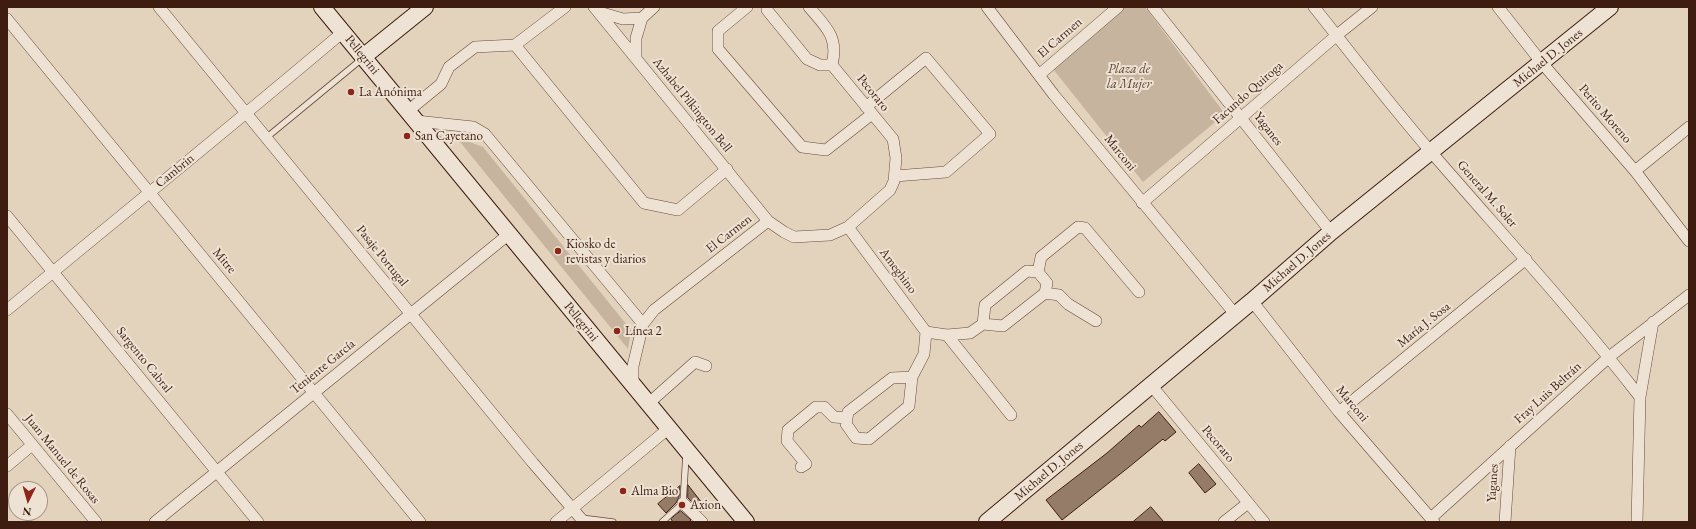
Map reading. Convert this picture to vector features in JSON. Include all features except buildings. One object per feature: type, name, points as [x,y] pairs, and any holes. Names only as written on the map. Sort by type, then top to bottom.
[{"type":"street","name":"Pasaje Portugal","points":[[160,7],[246,114],[582,520]]},
{"type":"street","name":"Pellegrini","points":[[322,7],[746,522]]},
{"type":"street","points":[[363,57],[425,7]]},
{"type":"street","points":[[412,116],[441,84],[449,67],[475,47],[515,45],[565,7]]},
{"type":"street","points":[[636,58],[636,38],[642,18],[654,7]]},
{"type":"street","points":[[747,7],[718,31],[718,49],[802,147],[826,150],[926,58],[990,134],[946,172],[895,176]]},
{"type":"street","points":[[767,7],[767,10],[807,59],[820,65],[832,65],[835,54],[834,41],[809,7]]},
{"type":"street","name":"Marconi","points":[[987,7],[1039,75],[1235,314]]},
{"type":"street","name":"El Carmen","points":[[1039,75],[1118,7]]},
{"type":"street","name":"Yaganes","points":[[1153,7],[1331,232]]},
{"type":"street","name":"General M. Soler","points":[[1314,7],[1431,152],[1526,259],[1609,357],[1640,397]]},
{"type":"street","name":"Facundo Quiroga","points":[[1142,202],[1337,35],[1372,7]]},
{"type":"street","name":"Perito Moreno","points":[[1498,7],[1542,63],[1635,171],[1689,241]]},
{"type":"street","name":"Michael D. Jones","points":[[987,522],[1252,301],[1331,232],[1610,7]]},
{"type":"street","points":[[597,10],[623,19],[642,18]]},
{"type":"street","name":"Azhabel Pilkington Bell","points":[[597,10],[768,221]]},
{"type":"street","name":"Mitre","points":[[7,19],[420,522]]},
{"type":"street","name":"Cambrin","points":[[7,310],[246,114],[343,32]]},
{"type":"street","points":[[515,45],[644,203],[678,210],[727,170]]},
{"type":"street","name":"Pecoraro","points":[[832,65],[893,139]]},
{"type":"street","points":[[412,116],[473,127],[485,134],[643,324]]},
{"type":"street","points":[[1635,171],[1689,126]]},
{"type":"street","name":"El Carmen","points":[[633,385],[633,366],[643,324],[654,310],[768,221],[794,237],[830,236],[848,227],[890,190],[895,176],[896,158],[893,139]]},
{"type":"street","name":"Sargento Cabral","points":[[7,216],[258,522]]},
{"type":"street","name":"Ameghino","points":[[848,227],[926,332]]},
{"type":"street","points":[[1038,272],[1041,257],[1078,227],[1085,228],[1139,292]]},
{"type":"street","name":"Teniente García","points":[[155,522],[509,234]]},
{"type":"street","name":"María J. Sosa","points":[[1340,412],[1526,259]]},
{"type":"street","points":[[912,377],[892,378],[848,412],[846,424],[856,438],[869,439],[909,406],[912,377],[924,354],[926,332],[947,336],[970,332],[983,324],[1003,326],[1045,293],[1047,283],[1038,272],[1027,271],[985,305],[983,324]]},
{"type":"street","points":[[1045,293],[1059,295],[1068,304],[1096,322]]},
{"type":"street","name":"Fray Luis Beltrán","points":[[1433,520],[1510,446],[1609,357],[1689,295]]},
{"type":"street","name":"Marconi","points":[[1252,301],[1340,412],[1433,520]]},
{"type":"street","points":[[1637,522],[1640,397],[1653,322]]},
{"type":"street","points":[[947,336],[1011,415]]},
{"type":"street","points":[[648,403],[696,362],[706,366]]},
{"type":"street","name":"Pecoraro","points":[[1151,385],[1264,522]]},
{"type":"street","points":[[801,467],[806,464],[787,441],[788,430],[816,407],[824,407],[834,417],[847,418]]},
{"type":"street","name":"Juan Manuel de Rosas","points":[[7,414],[96,522]]},
{"type":"street","points":[[556,522],[670,428]]},
{"type":"street","points":[[7,466],[32,445]]},
{"type":"street","name":"Yaganes","points":[[1504,522],[1510,446]]},
{"type":"street","points":[[684,503],[702,522]]},
{"type":"street","points":[[1224,522],[1248,503]]},
{"type":"lane","points":[[266,138],[363,57]]},
{"type":"lane","points":[[662,522],[684,503],[686,449]]},
{"type":"lane","points":[[582,520],[613,522]]},
{"type":"green space","name":"Plaza de la Mujer","points":[[1125,7],[1145,7],[1225,114],[1143,182],[1053,69]]},
{"type":"green space","points":[[456,137],[483,147],[631,330],[628,349]]},
{"type":"place","name":"La Anónima","points":[[351,92]]},
{"type":"place","name":"San Cayetano","points":[[407,136]]},
{"type":"place","name":"Kiosko de revistas y diarios","points":[[558,251]]},
{"type":"place","name":"Línea 2","points":[[617,331]]},
{"type":"place","name":"Alma Bio","points":[[623,491]]},
{"type":"place","name":"Axion","points":[[682,505]]}]
